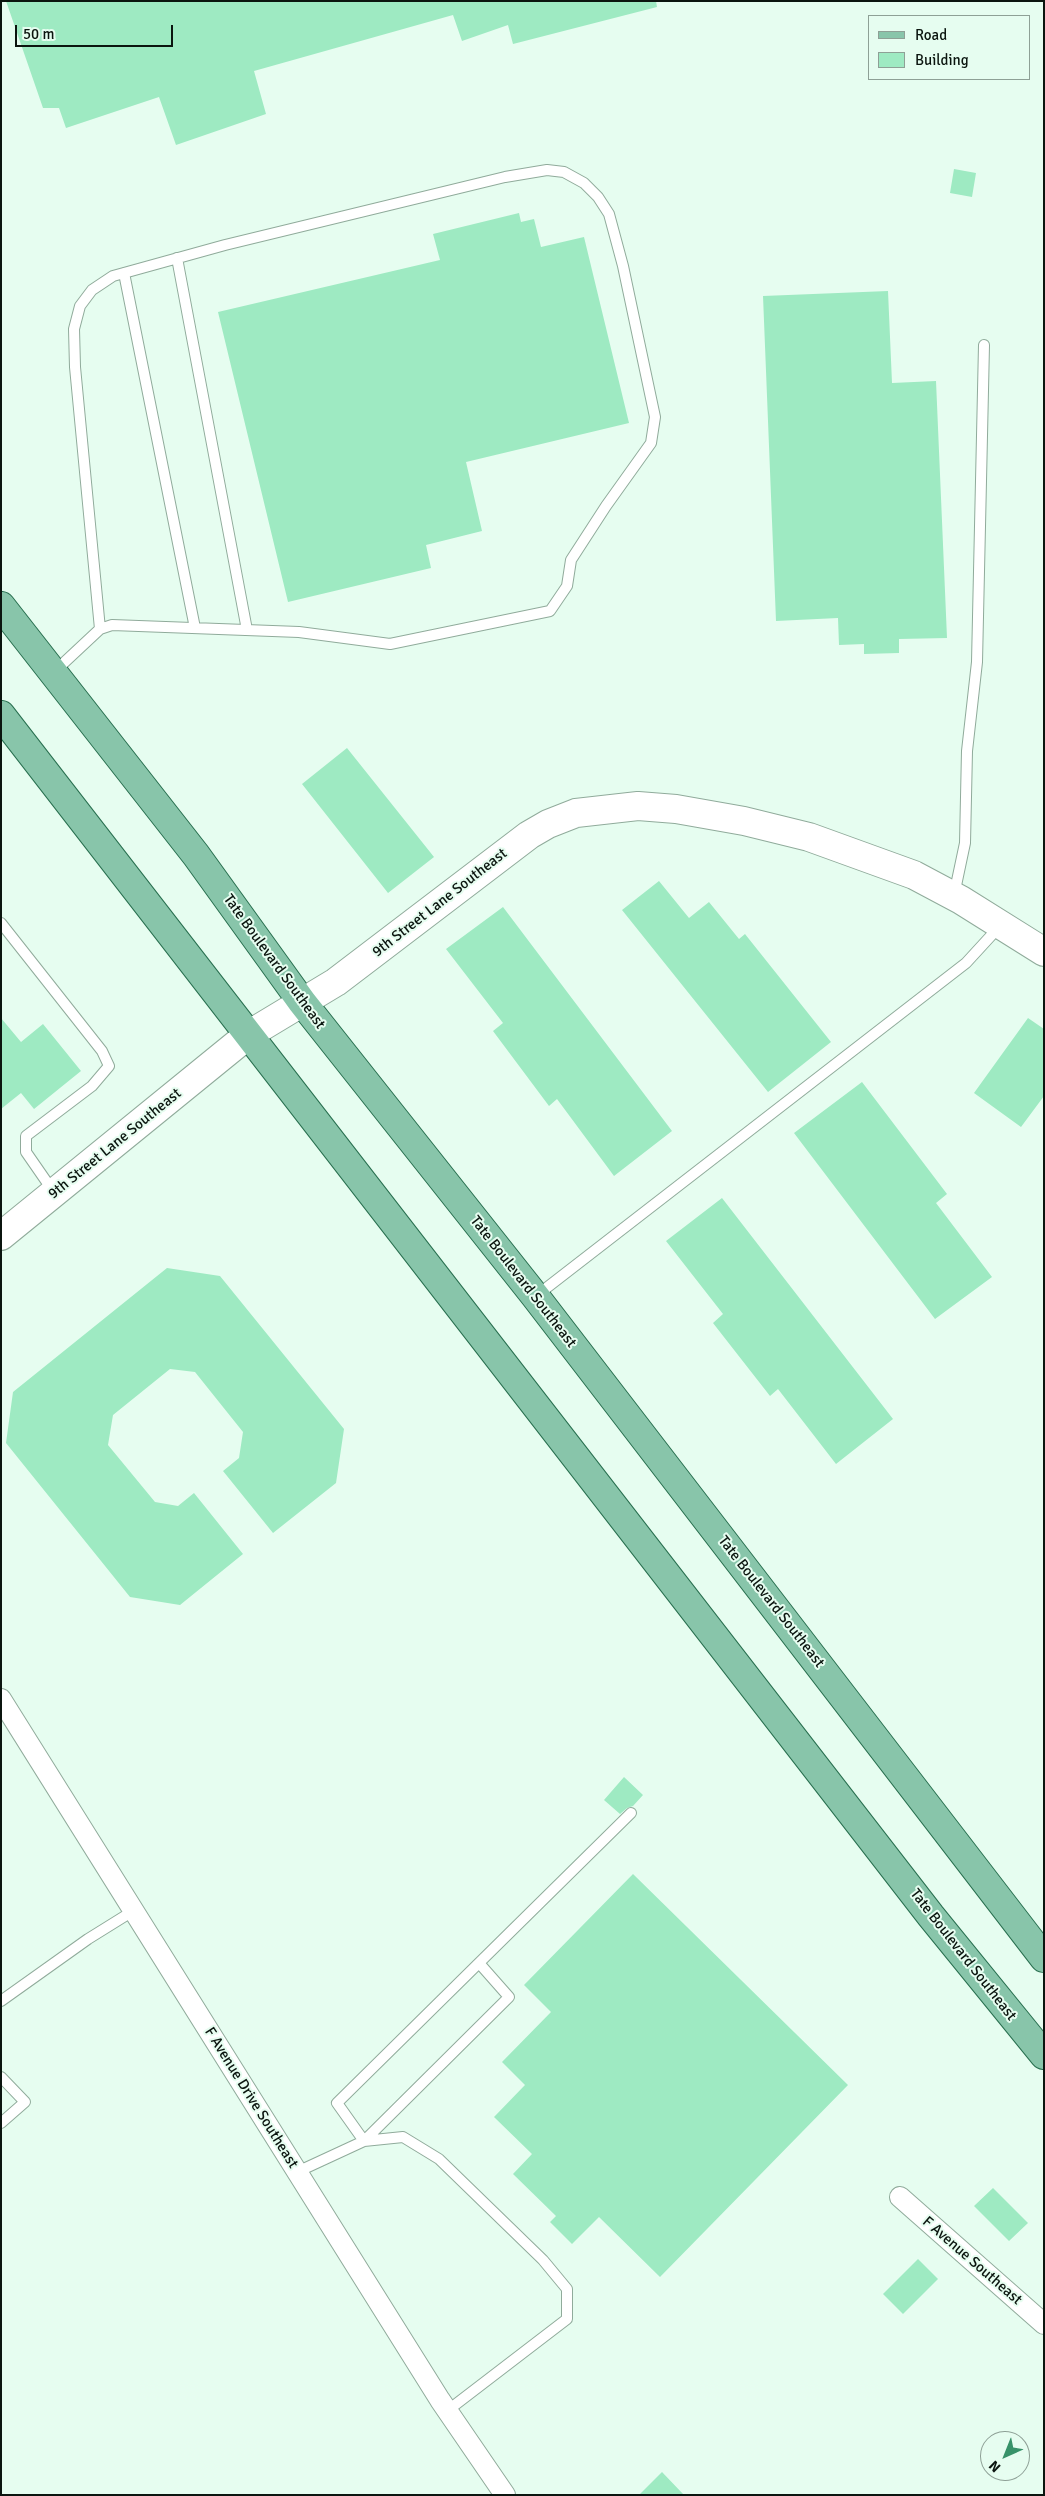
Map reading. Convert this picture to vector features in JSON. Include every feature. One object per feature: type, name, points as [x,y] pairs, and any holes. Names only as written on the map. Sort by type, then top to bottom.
[{"type":"main road","name":"Tate Boulevard Southeast","points":[[1,606],[196,856],[302,1002],[535,1296],[1044,1958]]},
{"type":"main road","name":"Tate Boulevard Southeast","points":[[8,729],[248,1034],[931,1916],[1044,2055]]},
{"type":"street","name":"9th Street Lane Southeast","points":[[1,1236],[248,1034],[302,1002],[374,954],[529,834],[548,824],[576,814],[600,809],[638,806],[676,809],[754,823],[852,850],[914,875],[951,895],[1044,952]]},
{"type":"street","name":"F Avenue Drive Southeast","points":[[1,1699],[447,2410],[505,2495]]},
{"type":"street","name":"F Avenue Southeast","points":[[900,2197],[1044,2324]]},
{"type":"lane","points":[[53,673],[100,629],[112,625],[299,632],[390,644],[550,611],[567,586],[571,560],[606,506],[651,444],[655,417],[609,214],[598,197],[584,183],[564,172],[547,170],[505,177],[225,244],[113,276],[92,290],[80,306],[74,330],[75,367],[100,629]]},
{"type":"lane","points":[[177,258],[247,630]]},
{"type":"lane","points":[[124,273],[195,628]]},
{"type":"lane","points":[[951,895],[965,843],[967,751],[977,662],[984,345]]},
{"type":"lane","points":[[1,923],[102,1051],[109,1066],[92,1086],[26,1136],[26,1152],[54,1193]]},
{"type":"lane","points":[[535,1296],[950,975],[966,962],[1001,925]]},
{"type":"lane","points":[[364,2141],[337,2104],[631,1813]]},
{"type":"lane","points":[[1,2001],[133,1911]]},
{"type":"lane","points":[[364,2141],[509,1997],[479,1963]]},
{"type":"lane","points":[[1,2077],[25,2102],[1,2123]]},
{"type":"lane","points":[[297,2172],[364,2141],[403,2137],[439,2160],[543,2260],[566,2289],[567,2319],[447,2410]]},
{"type":"building","points":[[6,1],[656,1],[657,7],[513,44],[508,25],[462,41],[453,15],[254,71],[266,114],[176,145],[159,97],[66,128],[59,108],[43,108]]},
{"type":"building","points":[[954,169],[976,173],[972,197],[950,193]]},
{"type":"building","points":[[519,213],[521,222],[534,219],[541,247],[584,237],[629,423],[466,462],[482,531],[426,545],[431,568],[288,602],[218,312],[440,260],[433,234]]},
{"type":"building","points":[[888,291],[892,383],[936,381],[947,638],[899,639],[899,653],[864,654],[864,644],[839,645],[838,618],[776,621],[763,296]]},
{"type":"building","points":[[347,748],[434,857],[388,893],[302,784]]},
{"type":"building","points":[[659,881],[689,918],[709,902],[739,939],[745,934],[831,1042],[768,1092],[622,910]]},
{"type":"building","points":[[503,907],[672,1131],[614,1176],[557,1099],[549,1106],[493,1031],[503,1023],[446,949]]},
{"type":"building","points":[[1,1018],[21,1042],[43,1024],[81,1071],[34,1109],[21,1093],[1,1109]]},
{"type":"building","points":[[1028,1018],[1044,1029],[1044,1096],[1021,1127],[974,1093]]},
{"type":"building","points":[[862,1082],[947,1194],[936,1203],[992,1277],[935,1319],[794,1133]]},
{"type":"building","points":[[722,1198],[893,1419],[836,1464],[778,1389],[770,1396],[713,1323],[723,1314],[666,1241]]},
{"type":"building","points":[[167,1268],[220,1276],[344,1429],[336,1483],[273,1533],[223,1471],[239,1458],[243,1432],[195,1372],[170,1369],[113,1415],[108,1445],[155,1502],[178,1506],[194,1493],[243,1554],[180,1605],[130,1597],[6,1443],[13,1392]]},
{"type":"building","points":[[624,1777],[643,1795],[633,1806],[620,1814],[604,1800]]},
{"type":"building","points":[[633,1874],[848,2085],[660,2277],[599,2217],[572,2244],[550,2222],[556,2216],[513,2174],[532,2154],[494,2117],[525,2085],[502,2062],[551,2012],[524,1985]]},
{"type":"building","points":[[993,2188],[1028,2223],[1009,2241],[974,2206]]},
{"type":"building","points":[[918,2259],[938,2279],[903,2314],[883,2294]]},
{"type":"building","points":[[662,2472],[684,2495],[639,2495]]}]
